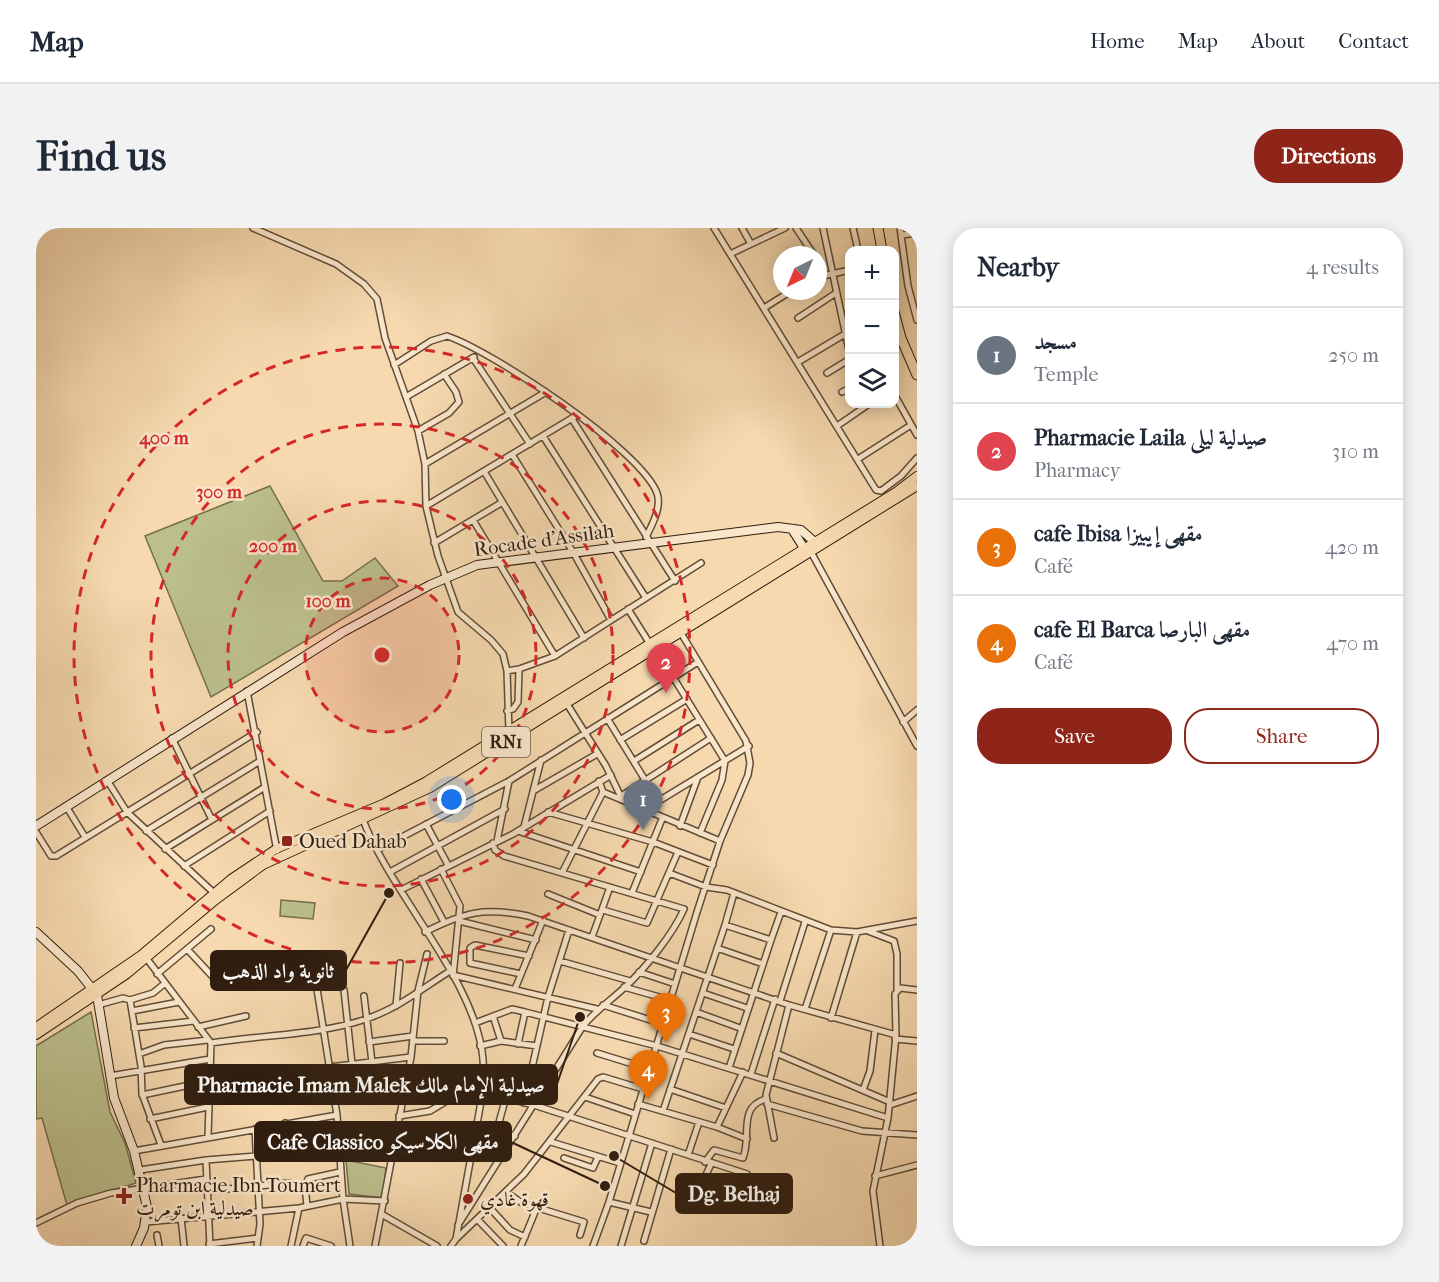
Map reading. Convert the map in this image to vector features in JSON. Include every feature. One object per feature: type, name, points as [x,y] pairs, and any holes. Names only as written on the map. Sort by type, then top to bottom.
[{"type":"highway","points":[[878,228],[881,246]]},
{"type":"highway","points":[[899,331],[917,375]]},
{"type":"main road","name":"RN1","points":[[36,1027],[94,996],[214,893],[277,852],[362,817],[567,704],[808,552],[917,476]]},
{"type":"main road","name":"RN1","points":[[817,544],[917,486]]},
{"type":"main road","name":"RN1","points":[[510,735],[650,644],[808,552]]},
{"type":"main road","name":"RN1","points":[[36,1035],[147,959],[217,899],[277,852]]},
{"type":"street","points":[[253,228],[336,264],[364,284],[377,299],[385,338],[418,431],[425,464],[426,506],[434,543],[459,612],[498,647],[507,671],[507,711],[510,735]]},
{"type":"street","points":[[714,228],[878,491],[893,483],[917,458]]},
{"type":"street","points":[[742,228],[751,244]]},
{"type":"street","points":[[768,228],[771,234]]},
{"type":"street","points":[[730,254],[785,228]]},
{"type":"street","points":[[796,228],[808,246]]},
{"type":"street","points":[[823,228],[845,329]]},
{"type":"street","points":[[853,228],[857,246]]},
{"type":"street","points":[[900,228],[908,286],[917,320]]},
{"type":"street","points":[[902,235],[917,233]]},
{"type":"street","points":[[827,274],[845,271]]},
{"type":"street","points":[[908,286],[917,284]]},
{"type":"street","points":[[798,318],[836,293]]},
{"type":"street","points":[[764,308],[777,300]]},
{"type":"street","points":[[798,362],[845,334]]},
{"type":"street","points":[[394,364],[442,336],[452,337],[546,392],[577,414],[626,457],[656,491],[657,510],[648,539]]},
{"type":"street","points":[[406,397],[480,353]]},
{"type":"street","points":[[473,358],[530,444]]},
{"type":"street","points":[[827,373],[845,360]]},
{"type":"street","points":[[418,431],[448,413],[459,402],[456,392],[444,374]]},
{"type":"street","points":[[425,464],[546,392]]},
{"type":"street","points":[[899,403],[917,435]]},
{"type":"street","points":[[837,426],[862,408]]},
{"type":"street","points":[[426,506],[513,456],[577,414]]},
{"type":"street","points":[[572,419],[675,581]]},
{"type":"street","points":[[858,459],[911,425]]},
{"type":"street","points":[[543,436],[646,598]]},
{"type":"street","points":[[513,456],[573,552],[611,620]]},
{"type":"street","points":[[485,473],[584,638]]},
{"type":"street","points":[[434,543],[501,503]]},
{"type":"street","points":[[473,520],[555,656]]},
{"type":"street","points":[[792,529],[808,552],[916,743]]},
{"type":"street","name":"Rocade d'Assilah","points":[[36,826],[172,738],[343,633],[446,578],[477,565],[612,547],[648,539],[729,532],[792,529],[805,532],[817,544]]},
{"type":"street","points":[[507,671],[555,656],[701,563]]},
{"type":"street","points":[[628,609],[650,644]]},
{"type":"street","points":[[593,1246],[609,1202],[634,1114],[720,841],[748,775],[749,746],[681,633]]},
{"type":"street","points":[[379,849],[509,782],[698,662]]},
{"type":"street","points":[[507,711],[513,710],[518,702],[519,669]]},
{"type":"street","points":[[673,677],[725,761],[722,780],[700,833]]},
{"type":"street","points":[[247,691],[257,732],[260,761],[277,852]]},
{"type":"street","points":[[621,740],[687,699]]},
{"type":"street","points":[[567,704],[611,775],[621,797]]},
{"type":"street","points":[[903,722],[917,710]]},
{"type":"street","points":[[607,718],[645,780]]},
{"type":"street","points":[[634,761],[699,720]]},
{"type":"street","points":[[36,832],[54,857],[257,732]]},
{"type":"street","points":[[172,738],[212,820]]},
{"type":"street","points":[[621,797],[711,738]]},
{"type":"street","points":[[644,810],[749,746]]},
{"type":"street","points":[[533,791],[597,754]]},
{"type":"street","points":[[524,827],[541,760]]},
{"type":"street","points":[[146,831],[260,761]]},
{"type":"street","points":[[401,890],[518,831],[611,775]]},
{"type":"street","points":[[680,826],[698,777]]},
{"type":"street","points":[[107,780],[127,812],[214,893]]},
{"type":"street","points":[[562,873],[603,792],[599,781]]},
{"type":"street","points":[[458,1225],[535,1106],[583,1026],[652,957],[684,909],[504,856],[495,850],[509,782]]},
{"type":"street","points":[[165,849],[265,787]]},
{"type":"street","points":[[603,792],[621,797],[662,819],[720,841]]},
{"type":"street","points":[[66,806],[85,837]]},
{"type":"street","points":[[390,872],[505,809]]},
{"type":"street","points":[[184,866],[270,811]]},
{"type":"street","points":[[548,812],[653,842],[713,865]]},
{"type":"street","points":[[362,817],[390,872],[452,974],[475,1023],[480,1046],[483,1094],[456,1239]]},
{"type":"street","points":[[632,893],[662,819]]},
{"type":"street","name":"Rocade d'Assilah","points":[[36,832],[46,821]]},
{"type":"street","points":[[426,824],[448,865]]},
{"type":"street","points":[[518,831],[575,848],[641,872]]},
{"type":"street","points":[[548,894],[602,912],[647,922],[658,902],[678,852]]},
{"type":"street","points":[[441,869],[458,901],[460,918],[452,974]]},
{"type":"street","points":[[669,873],[706,887],[734,893],[831,930],[868,931],[917,921]]},
{"type":"street","points":[[421,879],[444,922]]},
{"type":"street","points":[[592,938],[610,887]]},
{"type":"street","points":[[663,1111],[734,893]]},
{"type":"street","points":[[425,932],[444,922],[483,911],[510,912],[543,920],[789,1005],[896,1037],[917,1041]]},
{"type":"street","points":[[729,1068],[740,1028],[781,912]]},
{"type":"street","points":[[460,918],[536,940]]},
{"type":"street","points":[[515,989],[543,920]]},
{"type":"street","points":[[751,1074],[805,922]]},
{"type":"street","points":[[725,925],[771,940]]},
{"type":"street","points":[[157,974],[211,929]]},
{"type":"street","points":[[524,1103],[548,997],[569,930]]},
{"type":"street","points":[[805,1009],[831,930]]},
{"type":"street","points":[[868,931],[894,941],[897,954],[896,1037],[890,1103],[873,1191],[880,1246]]},
{"type":"street","points":[[36,932],[78,971],[94,996],[117,1108],[134,1151],[144,1189],[146,1222],[136,1246]]},
{"type":"street","points":[[831,1018],[858,932]]},
{"type":"street","points":[[36,938],[94,996],[130,1000],[153,993],[164,984]]},
{"type":"street","points":[[521,974],[470,963],[470,948],[472,945],[529,957]]},
{"type":"street","points":[[717,948],[763,964]]},
{"type":"street","points":[[187,949],[213,977]]},
{"type":"street","points":[[375,1246],[383,1215],[391,1159],[411,1057],[418,991],[428,954]]},
{"type":"street","points":[[147,959],[209,1041],[208,1136]]},
{"type":"street","points":[[560,961],[630,981]]},
{"type":"street","points":[[396,1006],[400,963]]},
{"type":"street","points":[[639,972],[675,984]]},
{"type":"street","points":[[139,1054],[164,1045],[321,1029],[367,1019],[396,1006],[418,991],[452,974],[597,1010]]},
{"type":"street","points":[[624,987],[670,1000]]},
{"type":"street","points":[[317,989],[321,1029],[330,1067],[337,1115],[340,1172],[351,1246]]},
{"type":"street","points":[[897,989],[917,990]]},
{"type":"street","points":[[344,990],[352,1064]]},
{"type":"street","points":[[703,993],[747,1008]]},
{"type":"street","points":[[364,996],[372,1062]]},
{"type":"street","points":[[130,1000],[139,1054],[142,1095],[161,1145]]},
{"type":"street","points":[[132,1011],[179,1002]]},
{"type":"street","points":[[603,1005],[663,1024]]},
{"type":"street","points":[[774,1138],[767,1101],[769,1080],[789,1005]]},
{"type":"street","points":[[475,1023],[512,1009],[544,1016],[657,1046],[888,1118]]},
{"type":"street","points":[[518,1044],[525,1012]]},
{"type":"street","points":[[696,1012],[740,1028]]},
{"type":"street","points":[[198,1027],[246,1016]]},
{"type":"street","points":[[493,1016],[501,1041]]},
{"type":"street","points":[[134,1029],[194,1021]]},
{"type":"street","points":[[863,1090],[871,1065],[875,1030]]},
{"type":"street","points":[[689,1034],[734,1049]]},
{"type":"street","points":[[369,1042],[413,1038],[444,1041]]},
{"type":"street","points":[[480,1046],[501,1041],[537,1046]]},
{"type":"street","points":[[597,1053],[649,1069]]},
{"type":"street","points":[[776,1053],[890,1103],[917,1096]]},
{"type":"street","points":[[330,1067],[411,1057]]},
{"type":"street","points":[[110,1076],[210,1059]]},
{"type":"street","points":[[717,1127],[743,1072]]},
{"type":"street","points":[[451,1246],[524,1174],[601,1077],[643,1089]]},
{"type":"street","points":[[142,1095],[209,1081]]},
{"type":"street","points":[[670,1089],[726,1108]]},
{"type":"street","points":[[334,1100],[405,1092]]},
{"type":"street","points":[[399,1116],[430,1111],[453,1097],[483,1094],[506,1097],[747,1174]]},
{"type":"street","points":[[498,1126],[506,1097]]},
{"type":"street","points":[[585,1097],[634,1114]]},
{"type":"street","points":[[690,1209],[714,1150],[743,1158],[747,1139],[745,1119],[755,1103],[767,1101],[862,1131],[917,1135]]},
{"type":"street","points":[[638,1104],[717,1127],[747,1139]]},
{"type":"street","points":[[150,1119],[208,1107]]},
{"type":"street","points":[[134,1151],[208,1136],[337,1115]]},
{"type":"street","points":[[688,1155],[699,1122]]},
{"type":"street","points":[[285,1123],[294,1145],[300,1150],[340,1146],[391,1159]]},
{"type":"street","points":[[477,1126],[515,1136]]},
{"type":"street","points":[[255,1129],[259,1213],[257,1246]]},
{"type":"street","points":[[551,1142],[620,1163]]},
{"type":"street","points":[[621,1246],[652,1143]]},
{"type":"street","points":[[568,1147],[564,1161],[593,1168],[598,1156]]},
{"type":"street","points":[[644,1241],[671,1149]]},
{"type":"street","points":[[140,1170],[206,1160],[256,1156]]},
{"type":"street","points":[[206,1160],[209,1245],[258,1238]]},
{"type":"street","points":[[875,1176],[917,1166]]},
{"type":"street","points":[[307,1206],[305,1186],[308,1179],[340,1172]]},
{"type":"street","points":[[36,1223],[77,1203],[111,1193],[206,1179]]},
{"type":"street","points":[[206,1191],[289,1183]]},
{"type":"street","points":[[506,1192],[522,1203],[584,1221],[580,1235]]},
{"type":"street","points":[[697,1194],[722,1207]]},
{"type":"street","points":[[146,1222],[259,1213],[343,1199],[385,1201]]},
{"type":"street","points":[[609,1202],[651,1212]]},
{"type":"street","points":[[489,1207],[510,1230],[525,1237]]},
{"type":"street","points":[[521,1246],[537,1207]]},
{"type":"street","points":[[291,1246],[299,1208]]},
{"type":"street","points":[[383,1215],[436,1246]]},
{"type":"street","points":[[181,1218],[184,1246]]},
{"type":"street","points":[[477,1219],[503,1246]]},
{"type":"street","points":[[294,1234],[331,1246]]},
{"type":"street","points":[[157,1235],[159,1246]]},
{"type":"street","points":[[303,1246],[306,1238]]},
{"type":"green space","points":[[270,486],[323,581],[342,581],[375,558],[398,586],[211,697],[145,536]]},
{"type":"green space","points":[[281,900],[315,903],[313,919],[280,916]]},
{"type":"green space","points":[[91,1012],[110,1112],[125,1143],[136,1183],[67,1205],[42,1118],[36,1119],[36,1046]]},
{"type":"green space","points":[[346,1160],[386,1168],[383,1198],[349,1194]]},
{"type":"place","name":"Pharmacie Laila صيدلية ليلى","points":[[666,693]]},
{"type":"place","name":"مسجد","points":[[643,830]]},
{"type":"place","name":"Oued Dahab","points":[[287,841]]},
{"type":"place","name":"ثانوية واد الذهب","points":[[389,893]]},
{"type":"place","name":"Pharmacie Imam Malek صيدلية الإمام مالك","points":[[580,1017]]},
{"type":"place","name":"cafe Ibisa مقهى إيبيزا","points":[[666,1043]]},
{"type":"place","name":"cafe El Barca مقهى البارصا","points":[[648,1100]]},
{"type":"place","name":"Dg. Belhaj","points":[[614,1156]]},
{"type":"place","name":"Cafe Classico مقهى الكلاسيكو","points":[[605,1186]]},
{"type":"place","name":"Pharmacie Ibn Toumert صيدلية ابن تومرت","points":[[124,1196]]},
{"type":"place","name":"قهوة غادي","points":[[468,1199]]}]
